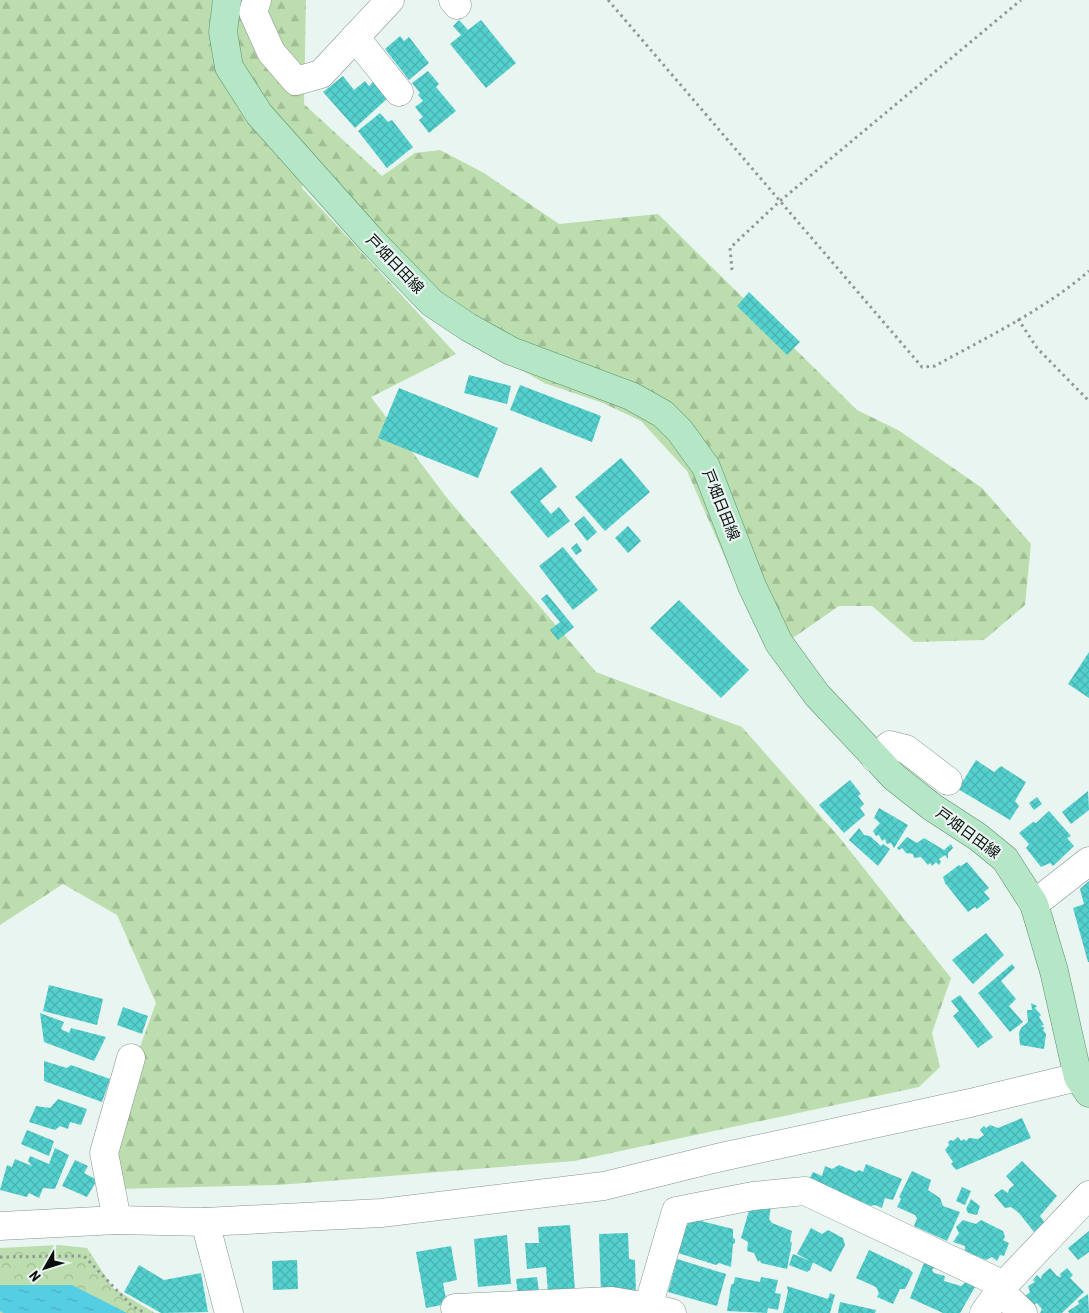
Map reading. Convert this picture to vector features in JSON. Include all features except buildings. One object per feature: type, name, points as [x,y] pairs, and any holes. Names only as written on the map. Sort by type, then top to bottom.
[{"type":"main road","name":"戸畑日田線","points":[[227,0],[223,32],[229,67],[260,114],[373,242],[432,303],[468,327],[511,351],[631,396],[663,414],[680,431],[706,466],[752,586],[779,643],[817,695],[894,777],[932,807],[978,837],[1005,859],[1034,904],[1054,971],[1083,1085]]},
{"type":"street","points":[[257,0],[253,12],[271,52],[296,80],[321,74],[390,0]]},
{"type":"street","points":[[354,37],[400,92]]},
{"type":"street","points":[[875,758],[890,745],[906,749],[948,781]]},
{"type":"street","points":[[1034,904],[1089,861]]},
{"type":"street","points":[[117,1220],[104,1153],[131,1058]]},
{"type":"street","points":[[0,1226],[117,1220],[205,1222],[381,1213],[604,1186],[717,1158],[970,1103],[1083,1085]]},
{"type":"street","points":[[455,1308],[612,1301],[660,1310],[676,1211],[753,1196],[805,1191],[1002,1288],[1023,1313]]},
{"type":"street","points":[[984,1313],[1002,1288],[1089,1195]]},
{"type":"street","points":[[205,1222],[230,1313]]},
{"type":"path","points":[[608,0],[922,367],[935,366],[1018,319],[1076,282],[1089,271]]},
{"type":"path","points":[[732,270],[730,248],[780,201],[1021,0]]},
{"type":"path","points":[[1018,319],[1037,348],[1089,401]]},
{"type":"path","points":[[0,1257],[84,1256],[132,1306],[145,1313]]},
{"type":"green space","points":[[0,0],[306,0],[304,104],[382,176],[415,153],[440,150],[484,173],[559,224],[658,214],[857,410],[898,430],[982,488],[1031,544],[1025,605],[984,640],[914,642],[872,606],[839,606],[790,640],[734,578],[687,471],[641,421],[603,403],[544,383],[446,326],[303,172],[302,188],[456,354],[371,397],[447,498],[596,672],[742,727],[839,837],[951,978],[932,1033],[940,1067],[919,1087],[574,1161],[279,1185],[118,1189],[111,1149],[125,1088],[156,1003],[117,915],[63,884],[0,925]]},
{"type":"green space","points":[[59,1245],[87,1248],[113,1288],[155,1313],[0,1313],[0,1248]]},
{"type":"water","points":[[0,1285],[72,1285],[127,1313],[4,1313],[0,1311]]}]
